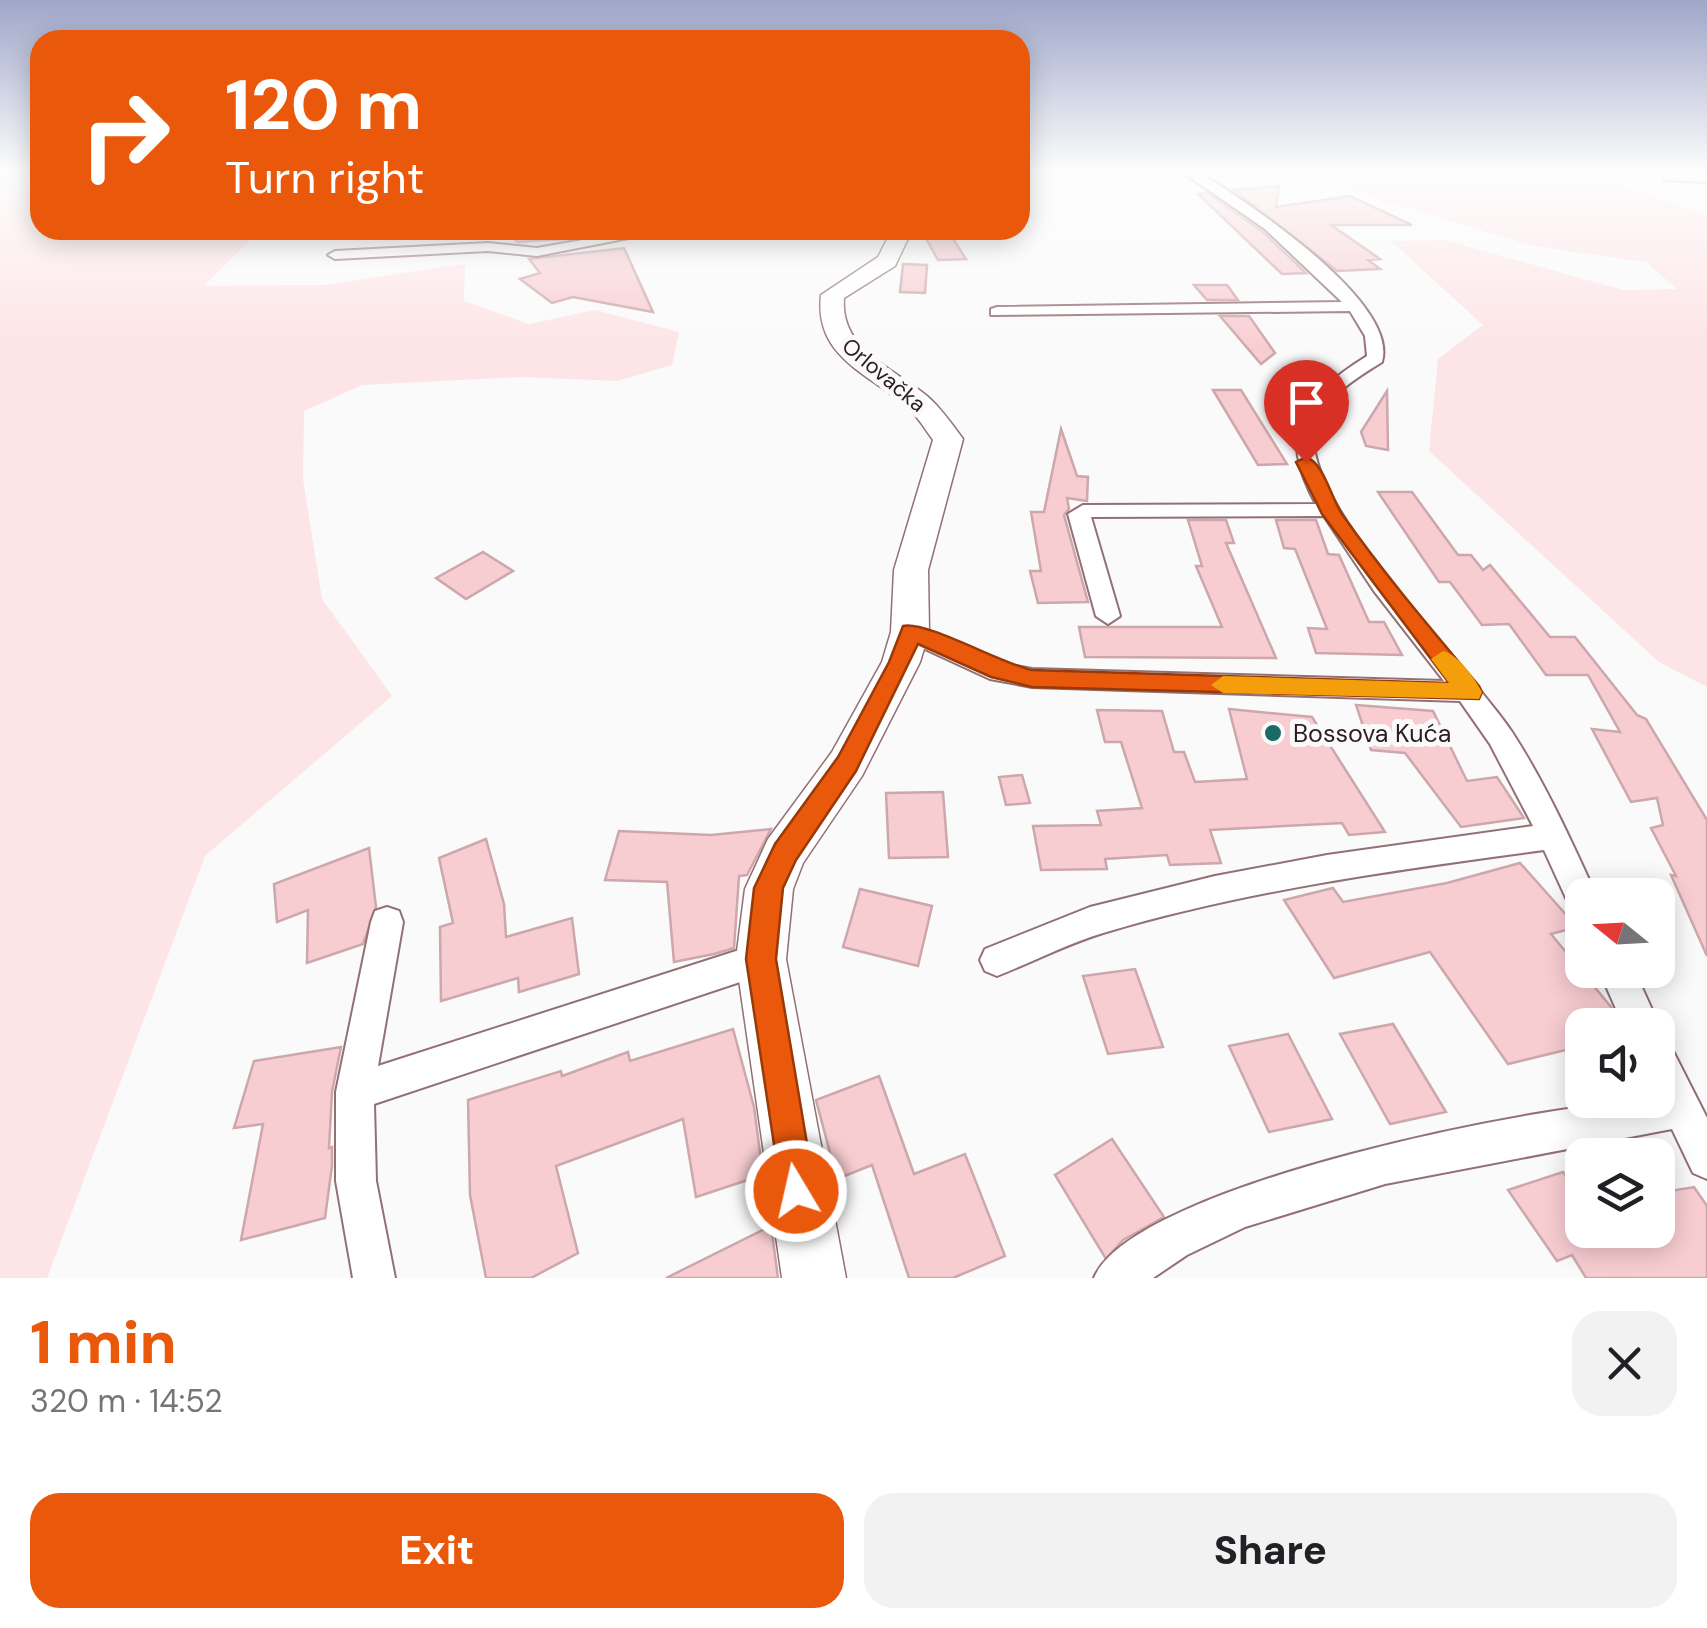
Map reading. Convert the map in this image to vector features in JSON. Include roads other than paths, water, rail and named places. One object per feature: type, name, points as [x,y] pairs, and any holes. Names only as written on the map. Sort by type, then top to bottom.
[{"type":"street","points":[[1272,231],[1356,306],[1378,348],[1376,358],[1319,404],[1304,433],[1306,462],[1329,510],[1501,738],[1573,878]]},
{"type":"street","points":[[335,256],[488,246],[538,252],[574,240]]},
{"type":"street","name":"Orlovačka","points":[[897,240],[887,261],[837,290],[830,303],[835,333],[856,358],[920,404],[948,439],[911,570],[906,647]]},
{"type":"street","points":[[997,312],[1356,306]]},
{"type":"street","points":[[1108,616],[1079,514],[1083,510],[1329,510]]},
{"type":"street","points":[[814,1278],[761,959],[769,888],[784,853],[847,764],[906,647],[1032,678],[1470,692]]},
{"type":"street","points":[[997,960],[1100,919],[1245,884],[1313,870],[1553,836]]},
{"type":"street","points":[[374,1278],[356,1181],[355,1092],[387,922]]},
{"type":"street","points":[[355,1092],[761,959]]},
{"type":"street","points":[[1675,1097],[1707,1160]]},
{"type":"street","points":[[1115,1278],[1142,1257],[1217,1218],[1340,1176],[1435,1153],[1680,1108]]},
{"type":"place","name":"Bossova Kuća","points":[[1273,733]]}]
